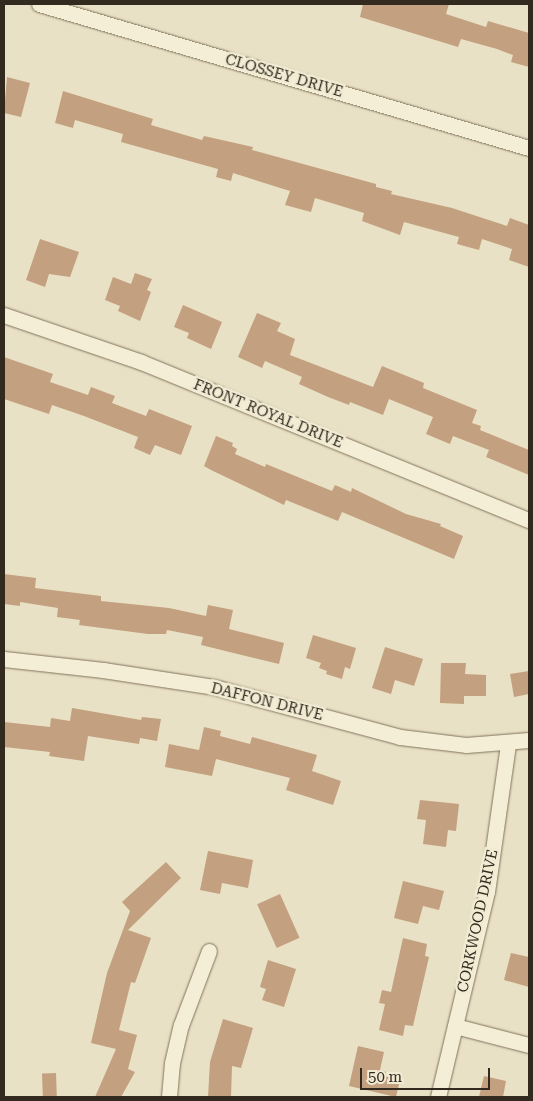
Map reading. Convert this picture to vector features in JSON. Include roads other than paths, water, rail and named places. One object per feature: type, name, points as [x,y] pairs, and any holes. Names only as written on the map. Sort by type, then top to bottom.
[{"type":"street","name":"CLOSSEY DRIVE","points":[[39,4],[529,148]]},
{"type":"street","name":"FRONT ROYAL DRIVE","points":[[4,315],[140,362],[529,520]]},
{"type":"street","name":"DAFFON DRIVE","points":[[4,659],[103,670],[214,687],[400,737],[466,745],[508,744],[529,740]]},
{"type":"street","name":"CORKWOOD DRIVE","points":[[438,1097],[493,859],[508,744]]},
{"type":"street","points":[[169,1097],[172,1063],[181,1025],[209,951]]},
{"type":"street","points":[[455,1026],[529,1045]]}]
